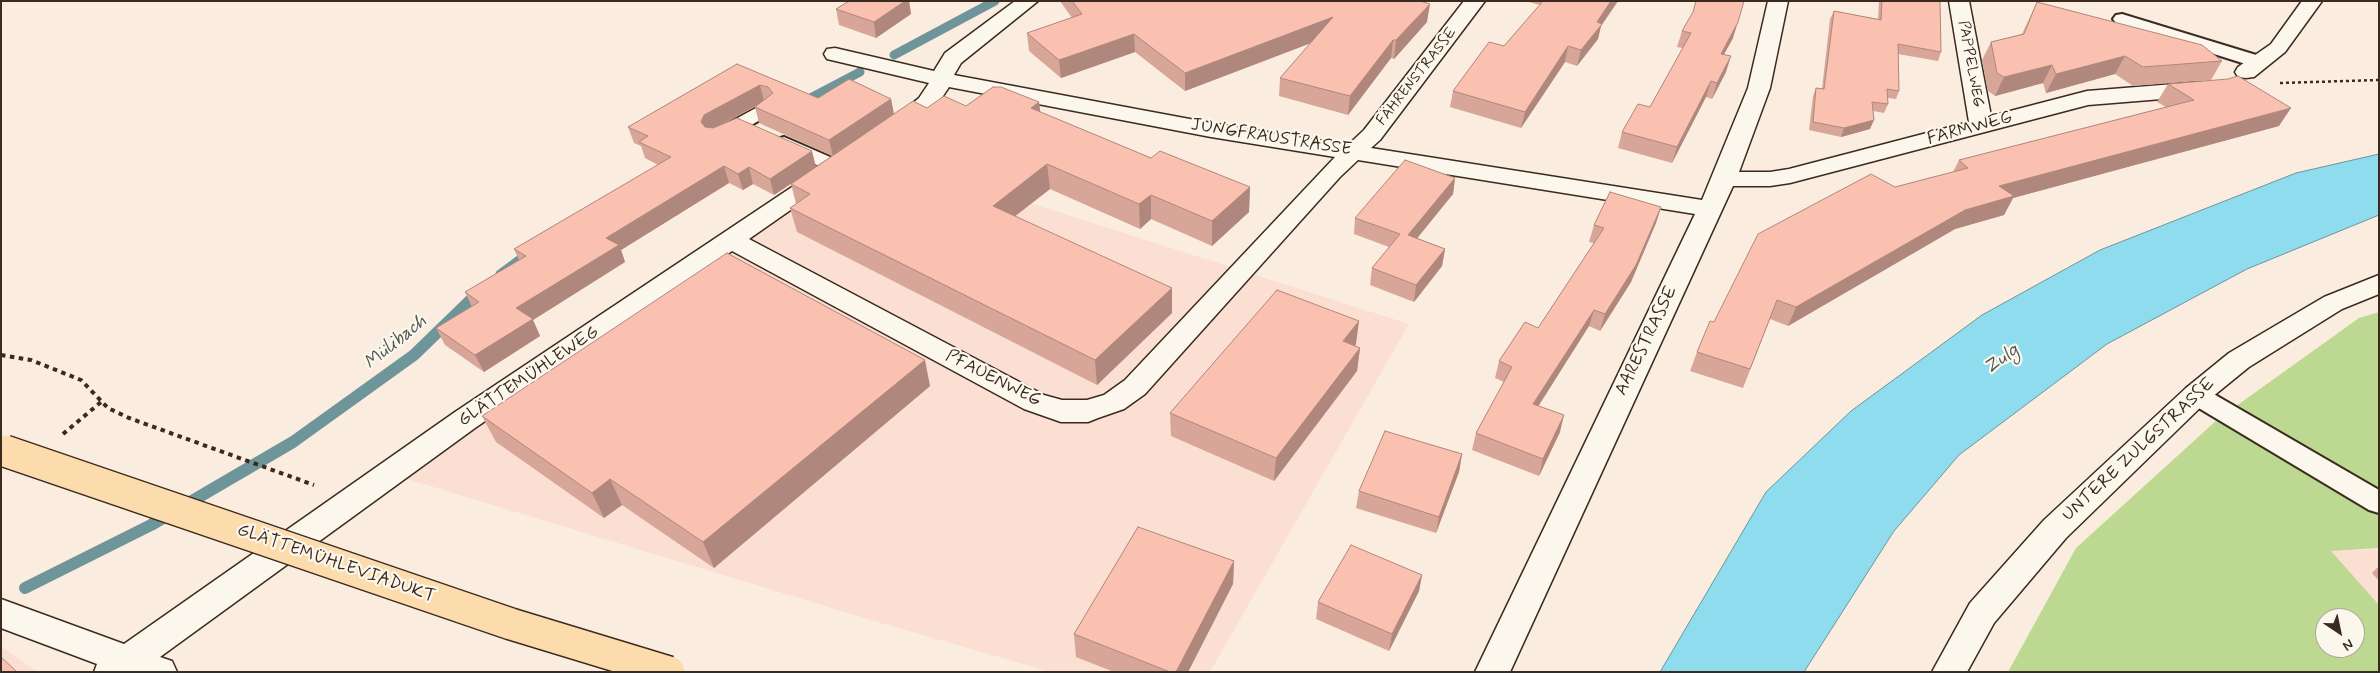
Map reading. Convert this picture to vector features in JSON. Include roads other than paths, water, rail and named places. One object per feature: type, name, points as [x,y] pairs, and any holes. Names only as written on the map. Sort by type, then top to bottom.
[{"type":"highway","name":"GLÄTTEMÜHLEVIADUKT","points":[[5,451],[511,624],[669,672]]},
{"type":"street","name":"GLÄTTEMÜHLEWEG","points":[[120,665],[211,603],[352,500],[868,146],[927,103],[942,79],[946,68],[962,50],[1028,1]]},
{"type":"street","name":"FÄHRENSTRASSE","points":[[1355,151],[1372,135],[1476,1]]},
{"type":"street","name":"AARESTRASSE","points":[[1492,672],[1724,179],[1759,88],[1778,1]]},
{"type":"street","name":"PAPPELWEG","points":[[1959,1],[1981,126]]},
{"type":"street","points":[[2252,67],[2278,48],[2312,1]]},
{"type":"street","name":"JUNGFRAUSTRASSE","points":[[835,54],[942,79],[1211,130],[1710,208]]},
{"type":"street","name":"FARMWEG","points":[[1724,179],[1780,178],[2088,98],[2217,88]]},
{"type":"street","name":"PFAUENWEG","points":[[730,239],[1034,402],[1061,411],[1088,411],[1114,402],[1135,387],[1332,172],[1355,151]]},
{"type":"street","name":"UNTERE ZULGSTRASSE","points":[[1949,672],[1982,612],[2055,529],[2196,395],[2239,360],[2333,303],[2379,284]]},
{"type":"street","points":[[5,614],[120,665],[160,672]]},
{"type":"lane","points":[[2122,19],[2252,67]]},
{"type":"lane","points":[[717,137],[748,127],[765,110]]},
{"type":"lane","points":[[748,127],[837,167]]},
{"type":"lane","points":[[2196,395],[2379,503]]},
{"type":"water","name":"Zulg","points":[[2379,154],[2379,215],[2247,269],[2107,344],[1959,455],[1894,531],[1804,672],[1660,672],[1766,492],[1851,411],[1982,315],[2100,250],[2296,173]]},
{"type":"waterway","name":"Mülibach","points":[[894,55],[995,1]]},
{"type":"waterway","name":"Mülibach","points":[[801,103],[860,72]]},
{"type":"waterway","name":"Mülibach","points":[[500,274],[531,251]]},
{"type":"waterway","name":"Mülibach","points":[[25,588],[151,525],[293,442],[414,355],[480,291]]}]
